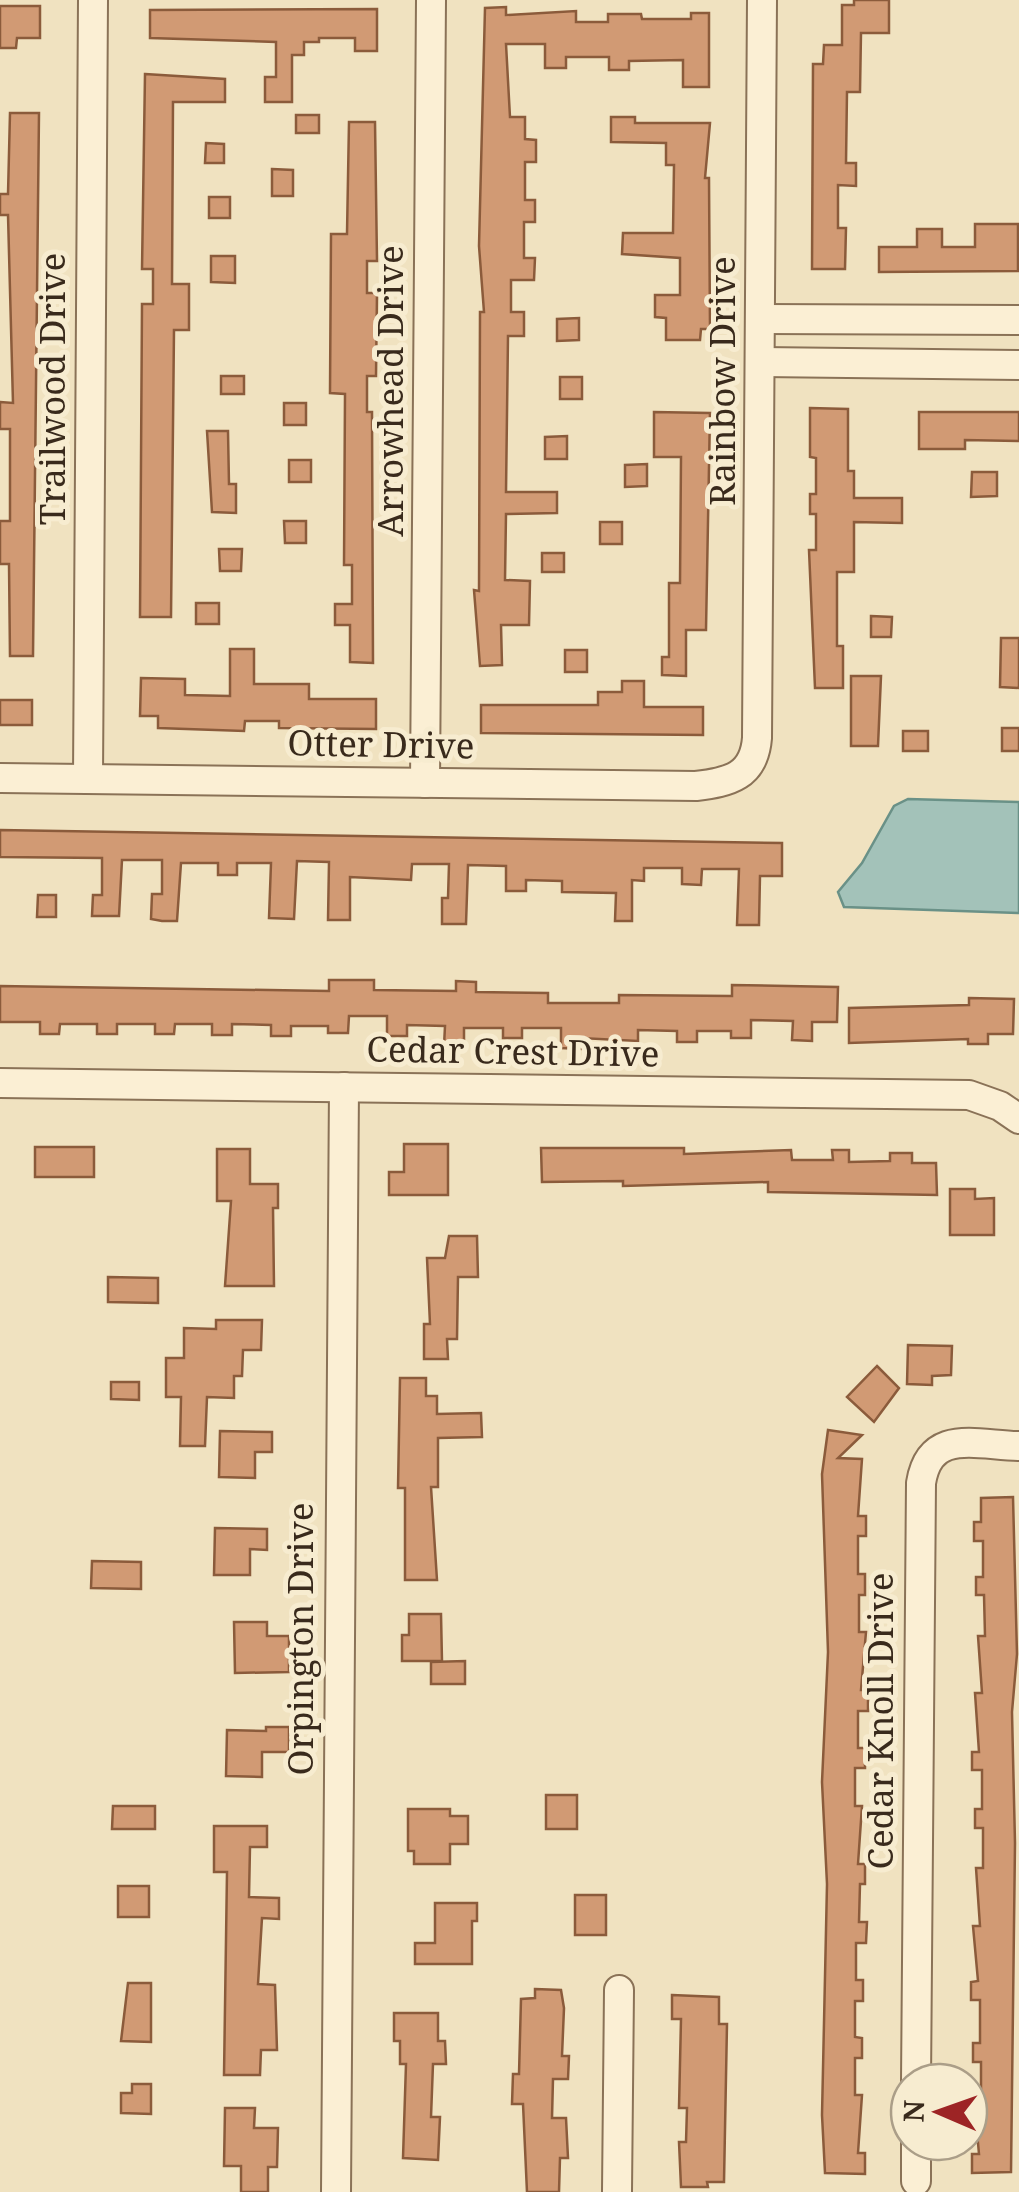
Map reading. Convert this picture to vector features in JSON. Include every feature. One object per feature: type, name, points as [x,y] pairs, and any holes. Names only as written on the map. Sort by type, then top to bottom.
[{"type":"street","name":"Trailwood Drive","points":[[88,779],[93,0]]},
{"type":"street","name":"Arrowhead Drive","points":[[425,783],[431,0]]},
{"type":"street","name":"Rainbow Drive","points":[[752,762],[757,738],[762,362],[762,0]]},
{"type":"street","points":[[762,318],[1019,320]]},
{"type":"street","points":[[986,320],[986,364]]},
{"type":"street","points":[[762,362],[1019,364]]},
{"type":"street","name":"Otter Drive","points":[[0,778],[696,786],[728,782],[741,776],[752,762]]},
{"type":"street","name":"Cedar Crest Drive","points":[[0,1083],[969,1095],[1019,1118]]},
{"type":"street","name":"Orpington Drive","points":[[336,2192],[344,1087]]},
{"type":"street","name":"Cedar Knoll Drive","points":[[916,2062],[921,1484],[927,1457],[937,1448],[948,1444],[1019,1446]]},
{"type":"street","points":[[617,2192],[619,1990]]},
{"type":"street","points":[[916,2162],[916,2181]]},
{"type":"water","points":[[908,799],[1019,802],[1019,913],[844,907],[838,892],[862,863],[894,806]]},
{"type":"building","points":[[854,0],[889,0],[889,33],[861,33],[860,92],[847,92],[846,163],[856,163],[856,186],[838,185],[838,228],[846,228],[845,269],[812,269],[813,64],[823,64],[824,45],[842,45],[842,5],[854,5]]},
{"type":"building","points":[[0,6],[40,6],[40,38],[17,38],[16,48],[0,48]]},
{"type":"building","points":[[506,7],[506,15],[576,11],[576,22],[608,22],[608,14],[691,19],[691,13],[709,13],[709,87],[683,87],[683,60],[629,61],[629,70],[609,70],[609,57],[566,57],[566,68],[545,68],[545,44],[506,44],[510,117],[525,117],[525,139],[536,140],[536,162],[525,162],[525,200],[535,200],[535,222],[524,222],[524,258],[535,258],[534,280],[511,280],[511,312],[524,312],[524,336],[508,336],[506,492],[557,492],[557,513],[506,514],[505,580],[530,581],[529,625],[501,625],[502,665],[480,666],[474,590],[479,591],[480,312],[484,312],[479,246],[485,8]]},
{"type":"building","points":[[377,9],[377,51],[355,51],[355,38],[319,38],[319,42],[304,42],[304,55],[292,55],[292,102],[265,102],[265,77],[276,77],[276,42],[150,38],[150,10]]},
{"type":"building","points":[[145,74],[225,79],[225,102],[173,102],[172,284],[189,284],[189,330],[174,330],[171,617],[140,617],[142,304],[153,304],[153,269],[142,269]]},
{"type":"building","points":[[10,113],[39,113],[33,656],[10,656],[9,564],[0,564],[0,521],[10,521],[10,429],[0,429],[0,402],[13,403],[8,215],[0,215],[0,194],[8,194]]},
{"type":"building","points":[[296,115],[319,115],[319,133],[296,133]]},
{"type":"building","points":[[611,117],[635,117],[635,123],[710,123],[705,178],[709,178],[710,329],[701,329],[700,340],[666,340],[666,318],[655,317],[655,295],[680,295],[680,258],[622,254],[623,233],[673,233],[674,165],[666,165],[666,143],[611,142]]},
{"type":"building","points":[[349,122],[375,122],[377,261],[367,261],[367,293],[377,293],[376,376],[367,376],[367,412],[372,412],[373,663],[350,662],[350,625],[335,625],[335,604],[352,604],[352,565],[344,565],[345,394],[330,393],[331,234],[347,234]]},
{"type":"building","points":[[206,143],[224,144],[224,163],[205,163]]},
{"type":"building","points":[[272,169],[293,170],[293,196],[272,196]]},
{"type":"building","points":[[209,197],[230,197],[230,218],[209,218]]},
{"type":"building","points":[[975,224],[1018,224],[1018,271],[879,272],[879,247],[917,247],[917,229],[942,229],[942,247],[975,247]]},
{"type":"building","points":[[211,256],[235,256],[235,283],[211,282]]},
{"type":"building","points":[[579,318],[579,340],[557,341],[557,319]]},
{"type":"building","points":[[221,376],[244,376],[244,394],[221,394]]},
{"type":"building","points":[[560,377],[582,377],[582,399],[560,399]]},
{"type":"building","points":[[284,403],[306,403],[306,425],[284,425]]},
{"type":"building","points":[[810,408],[848,409],[848,471],[854,471],[854,498],[902,498],[902,523],[854,522],[854,572],[837,572],[837,646],[843,646],[843,688],[815,688],[809,550],[816,550],[816,514],[810,514],[810,494],[816,494],[816,458],[810,457]]},
{"type":"building","points":[[654,412],[710,413],[706,630],[686,630],[686,676],[662,675],[662,657],[669,657],[669,583],[680,583],[681,457],[654,457]]},
{"type":"building","points":[[919,412],[1019,412],[1019,441],[965,440],[965,449],[919,449]]},
{"type":"building","points":[[207,431],[228,431],[229,484],[236,484],[236,513],[212,512]]},
{"type":"building","points":[[567,436],[567,459],[545,459],[545,437]]},
{"type":"building","points":[[289,460],[311,460],[311,482],[289,482]]},
{"type":"building","points":[[647,464],[647,486],[625,487],[625,465]]},
{"type":"building","points":[[972,472],[997,472],[997,496],[971,497]]},
{"type":"building","points":[[284,521],[306,521],[306,543],[285,543]]},
{"type":"building","points":[[600,522],[622,522],[622,544],[600,544]]},
{"type":"building","points":[[219,549],[242,549],[241,571],[220,571]]},
{"type":"building","points":[[542,553],[564,553],[564,572],[542,572]]},
{"type":"building","points":[[196,603],[219,603],[219,624],[196,624]]},
{"type":"building","points":[[871,616],[892,617],[891,637],[871,637]]},
{"type":"building","points":[[1001,638],[1019,638],[1019,688],[1000,687]]},
{"type":"building","points":[[230,649],[254,649],[254,684],[309,684],[309,699],[376,699],[376,729],[279,728],[279,721],[245,721],[244,731],[158,728],[158,716],[140,716],[141,678],[185,679],[185,695],[230,696]]},
{"type":"building","points":[[565,650],[587,650],[587,672],[565,672]]},
{"type":"building","points":[[851,676],[881,676],[878,746],[851,746]]},
{"type":"building","points":[[622,681],[644,681],[644,707],[703,707],[703,735],[481,733],[481,705],[598,705],[598,692],[622,692]]},
{"type":"building","points":[[0,700],[32,700],[32,725],[0,725]]},
{"type":"building","points":[[1002,728],[1019,728],[1019,751],[1002,751]]},
{"type":"building","points":[[903,731],[928,731],[928,751],[903,751]]},
{"type":"building","points":[[0,830],[782,843],[782,876],[760,876],[759,925],[737,925],[739,869],[702,869],[701,885],[682,884],[682,868],[644,868],[644,881],[632,880],[632,921],[615,921],[616,893],[562,892],[562,881],[526,880],[526,891],[506,891],[506,866],[468,865],[466,924],[442,924],[442,898],[448,898],[449,864],[412,864],[411,880],[350,877],[350,920],[328,920],[329,862],[297,861],[294,919],[269,918],[271,863],[237,863],[237,875],[218,875],[218,863],[181,863],[177,921],[162,921],[151,919],[152,894],[162,894],[162,860],[122,860],[119,916],[92,916],[93,895],[102,895],[102,858],[0,857]]},
{"type":"building","points":[[38,895],[56,895],[56,917],[37,917]]},
{"type":"building","points":[[329,980],[374,980],[374,990],[456,991],[456,981],[476,982],[476,992],[548,993],[548,1003],[619,1003],[619,995],[732,996],[732,985],[838,987],[837,1022],[812,1022],[812,1041],[792,1040],[793,1021],[751,1020],[751,1038],[731,1038],[731,1031],[697,1031],[697,1042],[677,1042],[677,1031],[638,1030],[638,1041],[581,1038],[581,1049],[561,1048],[561,1028],[522,1028],[522,1038],[503,1038],[503,1028],[464,1028],[464,1046],[444,1046],[445,1026],[407,1025],[407,1036],[387,1036],[387,1016],[349,1016],[348,1033],[328,1033],[328,1026],[291,1026],[291,1036],[271,1036],[271,1025],[232,1024],[232,1035],[212,1035],[212,1024],[175,1024],[174,1034],[155,1034],[155,1024],[117,1024],[117,1034],[97,1034],[97,1024],[60,1024],[59,1034],[40,1034],[40,1022],[0,1022],[0,986],[329,991]]},
{"type":"building","points":[[969,998],[1014,999],[1013,1034],[988,1034],[988,1044],[968,1044],[968,1039],[849,1043],[849,1008],[969,1005]]},
{"type":"building","points":[[404,1144],[448,1144],[448,1195],[389,1195],[389,1172],[404,1172]]},
{"type":"building","points":[[35,1147],[94,1147],[94,1177],[35,1177]]},
{"type":"building","points":[[541,1148],[684,1148],[684,1154],[791,1150],[792,1160],[833,1160],[832,1150],[849,1150],[849,1162],[890,1161],[890,1153],[912,1153],[912,1163],[936,1163],[937,1195],[768,1192],[768,1182],[623,1186],[623,1181],[542,1182]]},
{"type":"building","points":[[217,1149],[250,1149],[250,1184],[278,1184],[278,1208],[273,1208],[274,1286],[225,1286],[231,1201],[217,1201]]},
{"type":"building","points":[[950,1189],[975,1189],[975,1199],[994,1198],[994,1235],[950,1235]]},
{"type":"building","points":[[449,1236],[477,1236],[478,1277],[458,1277],[457,1339],[447,1339],[448,1359],[424,1359],[424,1324],[430,1324],[427,1258],[445,1258]]},
{"type":"building","points":[[108,1277],[158,1278],[158,1303],[108,1302]]},
{"type":"building","points":[[216,1320],[262,1320],[261,1350],[243,1350],[242,1376],[234,1376],[234,1398],[207,1397],[205,1446],[180,1446],[181,1397],[166,1397],[166,1358],[184,1358],[184,1328],[216,1329]]},
{"type":"building","points":[[908,1345],[952,1346],[951,1375],[932,1376],[932,1385],[907,1384]]},
{"type":"building","points":[[877,1366],[899,1388],[874,1422],[847,1397]]},
{"type":"building","points":[[400,1378],[426,1378],[426,1396],[437,1396],[437,1414],[481,1413],[482,1437],[438,1438],[438,1487],[431,1487],[437,1580],[405,1580],[405,1488],[398,1488]]},
{"type":"building","points":[[111,1382],[139,1382],[139,1400],[111,1399]]},
{"type":"building","points":[[828,1430],[862,1435],[838,1458],[862,1459],[858,1516],[866,1516],[866,1536],[858,1536],[858,1574],[865,1574],[865,1595],[859,1595],[859,1632],[866,1632],[861,1690],[868,1690],[868,1711],[858,1711],[858,1748],[865,1748],[865,1768],[855,1768],[855,1806],[862,1806],[858,1864],[865,1864],[859,1922],[867,1922],[866,1943],[856,1943],[856,1980],[863,1980],[863,2001],[855,2001],[855,2037],[862,2038],[862,2058],[855,2058],[855,2095],[862,2095],[858,2153],[865,2153],[865,2174],[825,2173],[822,2115],[827,1884],[822,1782],[828,1652],[822,1474]]},
{"type":"building","points":[[220,1431],[272,1432],[272,1452],[255,1452],[255,1478],[219,1477]]},
{"type":"building","points":[[1013,1497],[1017,1654],[1012,1712],[1015,1843],[1011,2172],[972,2173],[972,2162],[989,2162],[989,2062],[973,2062],[973,2043],[980,2043],[980,2000],[971,2000],[971,1982],[978,1981],[973,1926],[980,1926],[976,1868],[983,1868],[983,1828],[975,1828],[975,1809],[982,1809],[982,1770],[972,1770],[972,1752],[979,1752],[975,1693],[982,1693],[978,1636],[985,1636],[984,1595],[976,1595],[976,1577],[983,1577],[983,1541],[974,1541],[974,1522],[981,1522],[981,1498]]},
{"type":"building","points":[[215,1528],[267,1529],[267,1550],[250,1549],[250,1575],[214,1575]]},
{"type":"building","points":[[92,1561],[141,1562],[141,1589],[91,1588]]},
{"type":"building","points":[[409,1614],[441,1614],[442,1661],[402,1661],[402,1635],[409,1635]]},
{"type":"building","points":[[234,1622],[267,1622],[267,1636],[289,1636],[289,1672],[235,1673]]},
{"type":"building","points":[[465,1661],[465,1684],[431,1684],[431,1662]]},
{"type":"building","points":[[266,1727],[289,1727],[289,1752],[262,1752],[262,1777],[226,1776],[227,1730],[266,1731]]},
{"type":"building","points":[[546,1795],[577,1795],[577,1829],[546,1829]]},
{"type":"building","points":[[113,1806],[155,1806],[155,1829],[112,1829]]},
{"type":"building","points":[[408,1809],[450,1809],[450,1816],[468,1816],[468,1844],[450,1844],[450,1864],[414,1864],[414,1851],[408,1851]]},
{"type":"building","points":[[214,1826],[267,1826],[267,1847],[250,1847],[249,1897],[279,1898],[279,1919],[262,1918],[258,1984],[275,1985],[277,2050],[261,2050],[260,2075],[224,2075],[227,1872],[214,1872]]},
{"type":"building","points":[[118,1886],[149,1886],[149,1917],[118,1917]]},
{"type":"building","points":[[575,1895],[606,1895],[606,1935],[575,1935]]},
{"type":"building","points":[[435,1903],[477,1903],[477,1921],[472,1921],[472,1964],[415,1964],[415,1943],[435,1943]]},
{"type":"building","points":[[128,1983],[151,1983],[151,2042],[121,2041]]},
{"type":"building","points":[[535,1989],[561,1990],[564,2008],[562,2056],[569,2056],[568,2079],[553,2079],[552,2118],[566,2118],[568,2158],[560,2158],[559,2192],[527,2192],[523,2104],[512,2104],[513,2074],[519,2074],[521,1999],[535,1998]]},
{"type":"building","points":[[672,1995],[719,1997],[719,2024],[727,2024],[724,2182],[707,2182],[708,2187],[681,2187],[679,2142],[686,2142],[687,2108],[679,2108],[681,2019],[672,2019]]},
{"type":"building","points":[[394,2013],[438,2013],[438,2041],[445,2041],[446,2064],[433,2064],[431,2117],[440,2117],[438,2160],[403,2158],[406,2064],[400,2064],[400,2041],[394,2041]]},
{"type":"building","points":[[132,2084],[151,2084],[151,2114],[121,2113],[121,2093],[132,2093]]},
{"type":"building","points":[[225,2108],[255,2108],[254,2128],[278,2128],[277,2167],[268,2167],[268,2192],[241,2192],[241,2166],[224,2166]]}]
